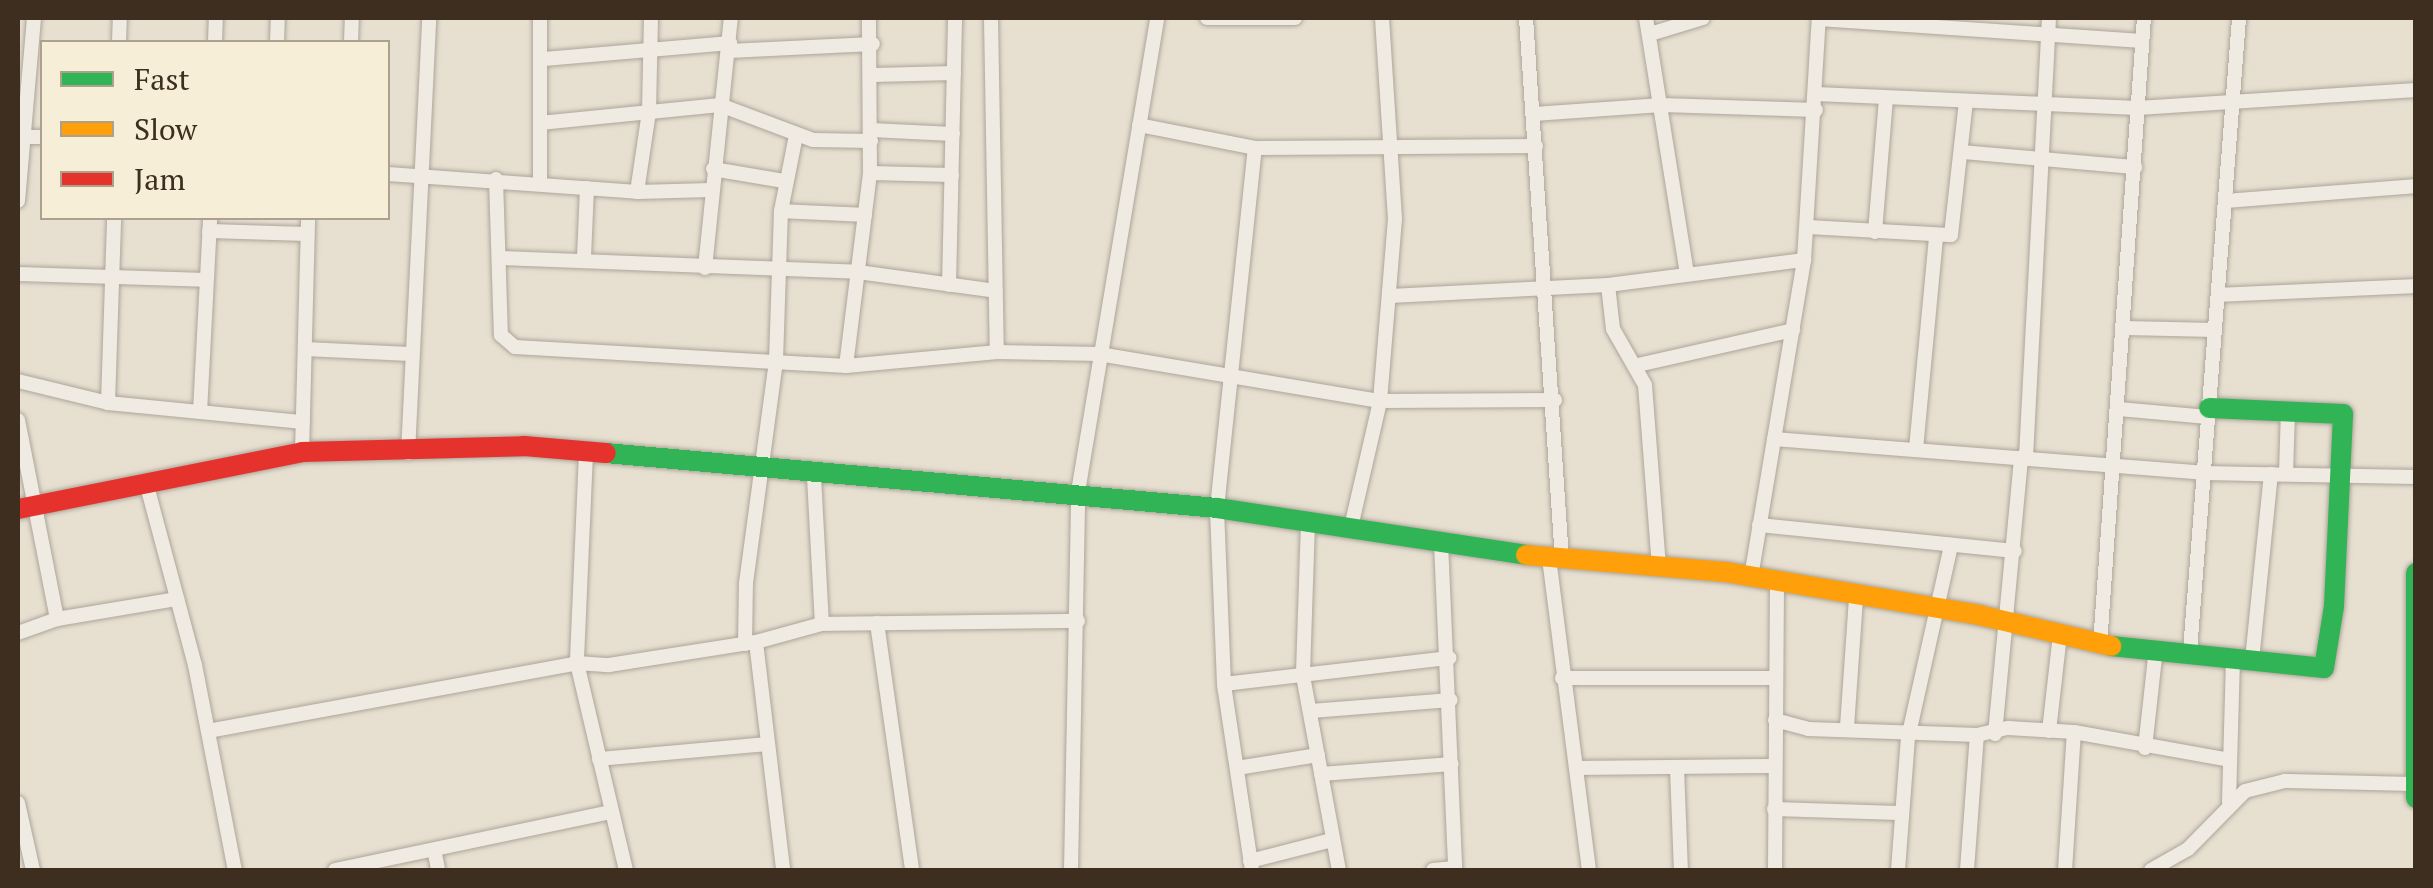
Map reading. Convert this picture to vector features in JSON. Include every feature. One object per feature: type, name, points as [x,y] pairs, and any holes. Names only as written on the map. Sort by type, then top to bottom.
[{"type":"street","points":[[18,200],[21,91],[36,47],[34,18]]},
{"type":"street","points":[[408,453],[429,18]]},
{"type":"street","points":[[540,18],[544,59],[540,181]]},
{"type":"street","points":[[637,192],[649,112],[654,48],[651,18]]},
{"type":"street","points":[[705,268],[712,169],[731,18]]},
{"type":"street","points":[[846,366],[870,173],[874,75],[869,18]]},
{"type":"street","points":[[949,285],[955,18]]},
{"type":"street","points":[[991,18],[997,352]]},
{"type":"street","points":[[1071,870],[1078,492],[1157,18]]},
{"type":"street","points":[[1207,18],[1295,18]]},
{"type":"street","points":[[1351,526],[1380,401],[1390,296],[1394,150],[1382,18]]},
{"type":"street","points":[[1526,18],[1555,400],[1556,559],[1562,678],[1589,870]]},
{"type":"street","points":[[1646,18],[1687,274]]},
{"type":"street","points":[[1650,34],[1703,18]]},
{"type":"street","points":[[1750,577],[1804,260],[1819,18],[1960,24],[2048,37],[2142,41]]},
{"type":"street","points":[[1995,734],[2024,457],[2049,18]]},
{"type":"street","points":[[2100,644],[2144,18]]},
{"type":"street","points":[[2190,652],[2239,18]]},
{"type":"street","points":[[544,59],[654,48],[873,44]]},
{"type":"street","points":[[874,75],[954,72]]},
{"type":"street","points":[[1534,114],[1662,104],[1886,97],[2138,108],[2416,90]]},
{"type":"street","points":[[1875,232],[1886,97]]},
{"type":"street","points":[[1807,226],[1936,236],[1956,231],[1966,101]]},
{"type":"street","points":[[540,123],[720,105],[796,135],[952,134]]},
{"type":"street","points":[[1139,125],[1255,148],[1536,146]]},
{"type":"street","points":[[783,870],[751,643],[760,471],[776,361],[781,211],[796,135]]},
{"type":"street","points":[[1255,148],[1235,377],[1217,508],[1224,684],[1251,866],[1332,840]]},
{"type":"street","points":[[1962,152],[2041,162],[2135,167]]},
{"type":"street","points":[[712,169],[784,181]]},
{"type":"street","points":[[870,173],[952,176]]},
{"type":"street","points":[[390,174],[540,181],[637,192],[711,190]]},
{"type":"street","points":[[496,179],[501,336],[515,347],[846,366],[997,352],[1100,354],[1380,401],[1555,400]]},
{"type":"street","points":[[2226,201],[2416,186]]},
{"type":"street","points":[[584,256],[587,188]]},
{"type":"street","points":[[781,211],[865,215]]},
{"type":"street","points":[[108,403],[114,220]]},
{"type":"street","points":[[302,452],[308,220]]},
{"type":"street","points":[[200,412],[210,224],[307,234]]},
{"type":"street","points":[[1916,449],[1936,236]]},
{"type":"street","points":[[501,258],[584,256],[705,268],[858,272],[996,291]]},
{"type":"street","points":[[1390,296],[1608,286],[1804,260]]},
{"type":"street","points":[[18,274],[206,280]]},
{"type":"street","points":[[1608,286],[1614,329],[1646,385],[1660,567]]},
{"type":"street","points":[[2218,295],[2416,286]]},
{"type":"street","points":[[2125,328],[2215,330]]},
{"type":"street","points":[[1638,366],[1793,330]]},
{"type":"street","points":[[304,349],[410,354]]},
{"type":"street","points":[[18,382],[108,403],[303,422]]},
{"type":"street","points":[[24,508],[302,452],[408,453],[524,446],[814,477],[1078,492],[1217,508],[1556,559],[1750,577],[1936,607],[2100,644],[2327,665],[2340,410],[2119,409]]},
{"type":"street","points":[[2230,802],[2230,760],[2242,659],[2288,409]]},
{"type":"street","points":[[18,420],[24,508],[56,620]]},
{"type":"street","points":[[1774,440],[2204,473],[2416,477]]},
{"type":"street","points":[[586,453],[578,663],[626,870]]},
{"type":"street","points":[[814,477],[822,624]]},
{"type":"street","points":[[147,486],[208,731],[235,870]]},
{"type":"street","points":[[1308,522],[1303,676],[1338,870]]},
{"type":"street","points":[[1760,525],[2015,551]]},
{"type":"street","points":[[1433,870],[1455,869],[1450,658],[1442,543]]},
{"type":"street","points":[[1898,870],[1899,813],[1910,729],[1951,545]]},
{"type":"street","points":[[2416,573],[2416,798]]},
{"type":"street","points":[[1775,870],[1778,584]]},
{"type":"street","points":[[1847,727],[1856,596]]},
{"type":"street","points":[[18,632],[56,620],[177,599]]},
{"type":"street","points":[[208,731],[578,663],[610,665],[751,643],[822,624],[1078,622]]},
{"type":"street","points":[[877,623],[912,870]]},
{"type":"street","points":[[2049,731],[2060,635]]},
{"type":"street","points":[[2145,748],[2156,649]]},
{"type":"street","points":[[1224,684],[1450,658]]},
{"type":"street","points":[[1562,678],[1775,678]]},
{"type":"street","points":[[1311,711],[1451,700]]},
{"type":"street","points":[[1774,720],[1977,736],[2074,732],[2145,748],[2230,760]]},
{"type":"street","points":[[2065,870],[2074,732]]},
{"type":"street","points":[[1967,870],[1977,736]]},
{"type":"street","points":[[599,759],[766,744]]},
{"type":"street","points":[[1237,768],[1318,756]]},
{"type":"street","points":[[1321,774],[1452,764]]},
{"type":"street","points":[[1576,768],[1774,766]]},
{"type":"street","points":[[1677,768],[1681,870]]},
{"type":"street","points":[[2150,870],[2198,840],[2230,802],[2284,782],[2415,784]]},
{"type":"street","points":[[18,803],[32,870]]},
{"type":"street","points":[[1774,809],[1899,813]]},
{"type":"street","points":[[335,870],[435,854],[610,812]]},
{"type":"street","points":[[435,854],[438,870]]},
{"type":"traffic: fast","points":[[2111,646],[2324,668],[2334,606],[2343,414],[2209,408]]},
{"type":"traffic: fast","points":[[606,453],[1217,508],[1526,555]]},
{"type":"traffic: fast","points":[[2416,573],[2416,798]]},
{"type":"traffic: slow","points":[[1526,555],[1726,572],[1979,615],[2111,646]]},
{"type":"traffic: jam","points":[[18,509],[302,452],[524,446],[606,453]]}]
